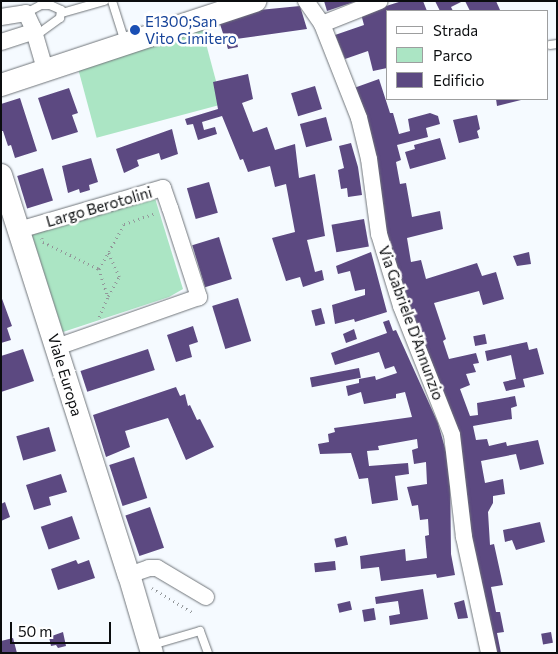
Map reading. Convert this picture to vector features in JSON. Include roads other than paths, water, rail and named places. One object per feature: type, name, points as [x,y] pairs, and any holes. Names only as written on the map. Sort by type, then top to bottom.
[{"type":"main road","points":[[3,79],[45,69],[255,1]]},
{"type":"main road","name":"Viale Europa","points":[[1,175],[28,228],[57,347],[151,649]]},
{"type":"street","name":"Via Gabriele D'Annunzio","points":[[306,1],[322,24],[358,118],[369,159],[379,234],[396,288],[452,435],[464,537],[488,653]]},
{"type":"street","points":[[322,24],[380,1]]},
{"type":"street","points":[[1,17],[26,13],[45,69]]},
{"type":"street","points":[[1,42],[34,32]]},
{"type":"street","name":"Largo Berotolini","points":[[28,228],[163,188],[199,297],[57,347]]},
{"type":"street","points":[[129,575],[149,568],[157,568],[206,597]]},
{"type":"lane","points":[[34,32],[55,23],[62,13],[104,1]]},
{"type":"lane","points":[[112,1],[125,42]]},
{"type":"lane","points":[[26,13],[41,5],[50,5],[62,13]]},
{"type":"lane","points":[[151,649],[200,631],[208,653]]},
{"type":"place","name":"E1300;San Vito Cimitero","points":[[135,30]]}]
